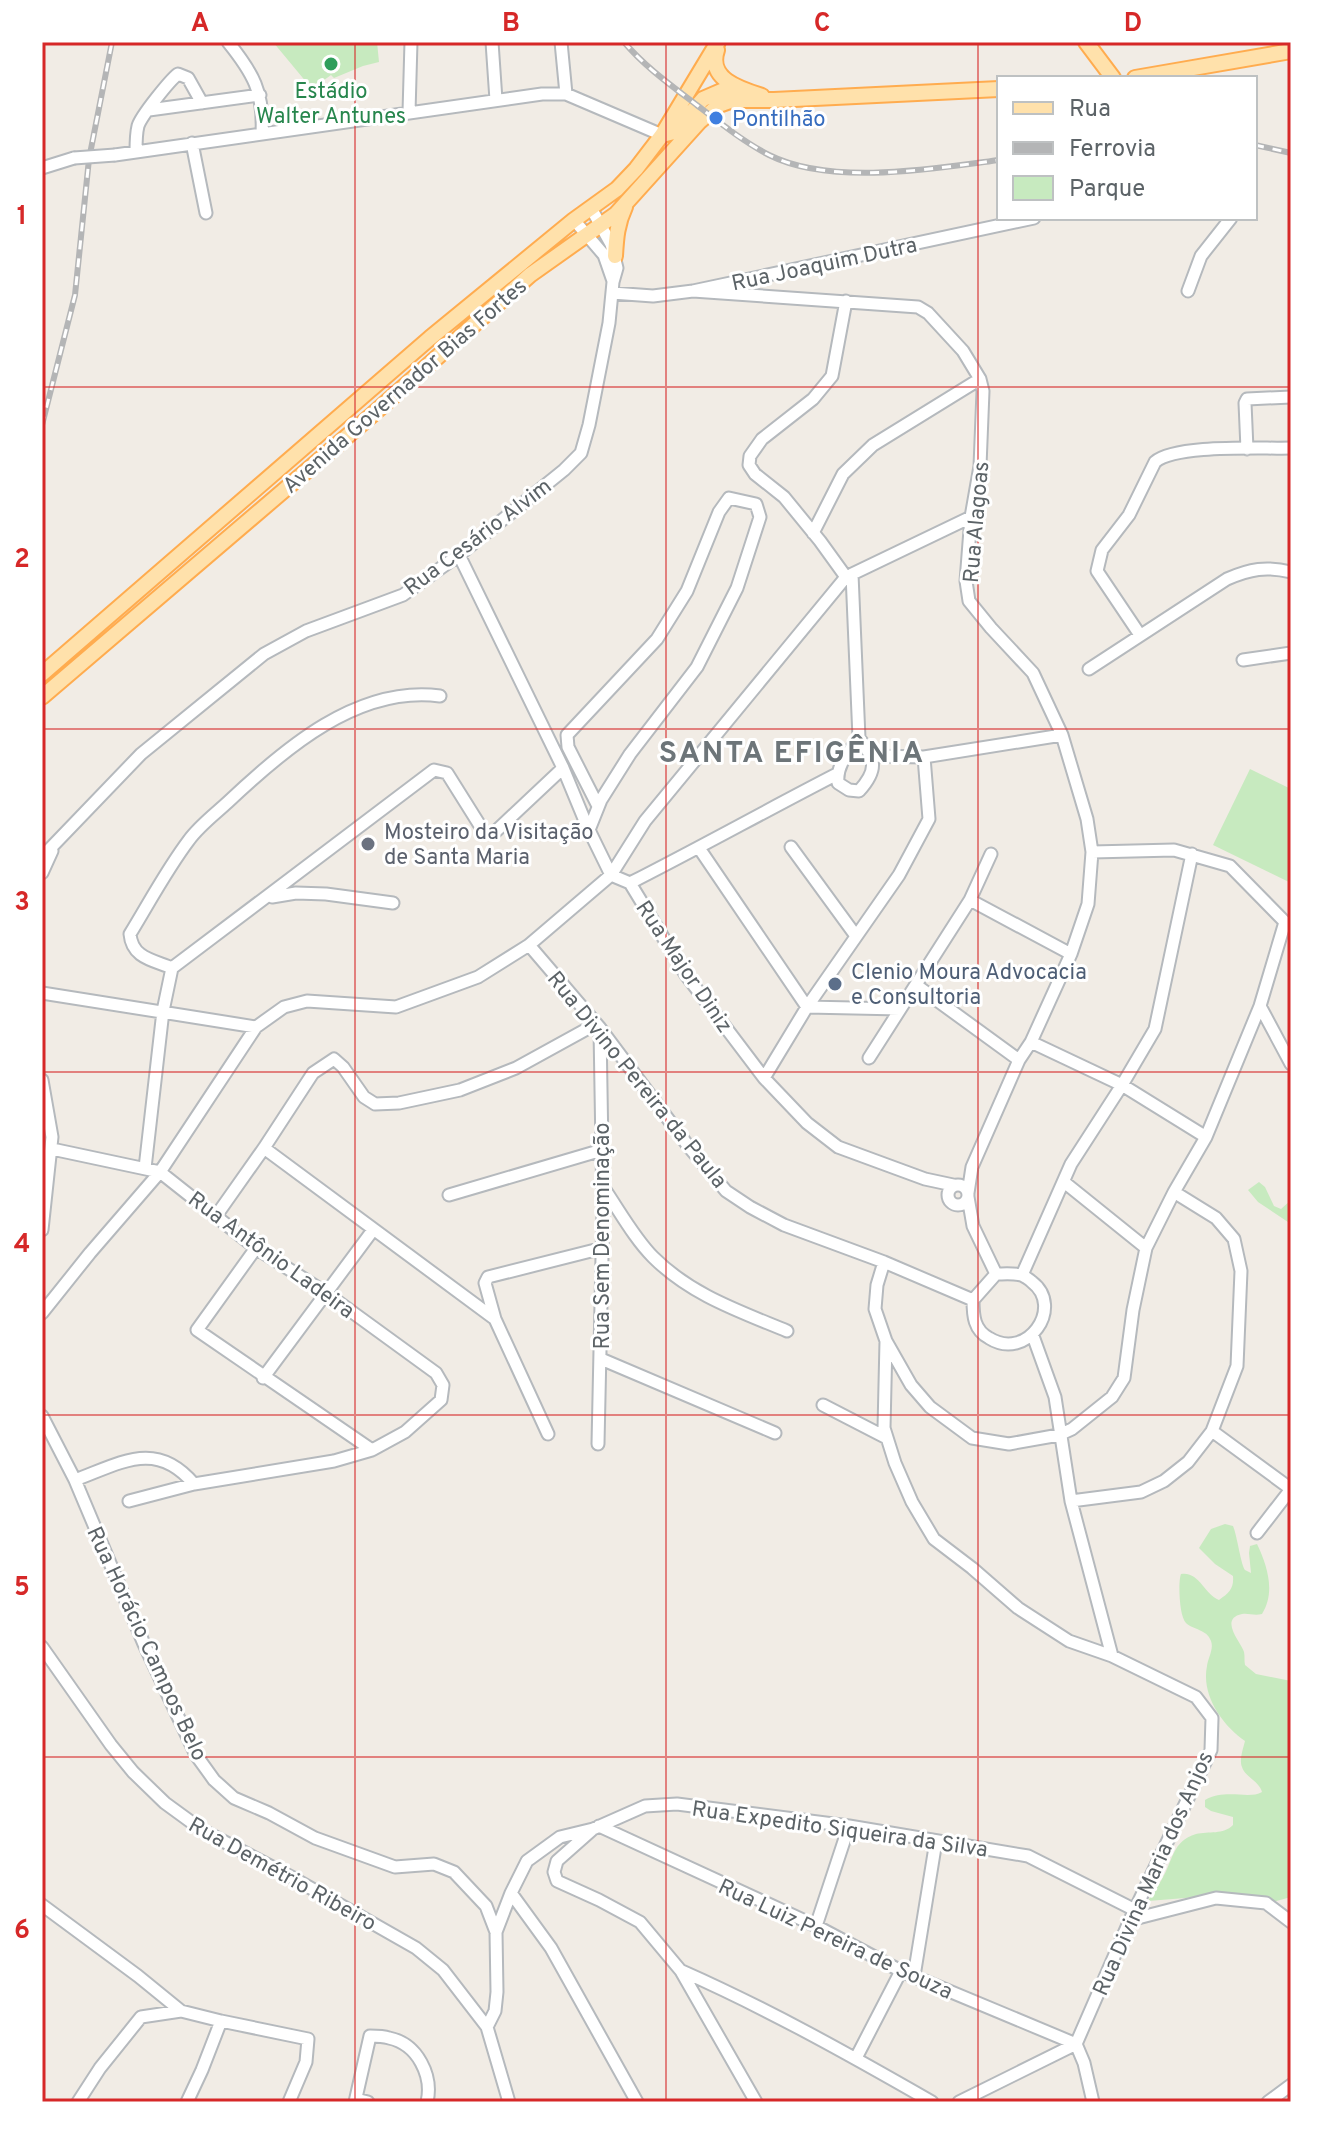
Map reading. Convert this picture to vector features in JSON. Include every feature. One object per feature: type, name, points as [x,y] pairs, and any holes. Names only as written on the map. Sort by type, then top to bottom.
[{"type":"main road","points":[[719,42],[713,60],[718,72],[733,86],[774,100]]},
{"type":"main road","name":"Avenida Governador Bias Fortes","points":[[42,674],[430,338],[574,220],[617,189],[662,135],[719,42]]},
{"type":"main road","points":[[1086,42],[1111,76]]},
{"type":"main road","points":[[1147,76],[1291,51]]},
{"type":"main road","points":[[1097,76],[1101,63]]},
{"type":"main road","points":[[662,135],[674,132],[703,99],[733,86]]},
{"type":"main road","name":"Avenida Governador Bias Fortes","points":[[43,695],[372,415],[530,275],[601,226],[627,203],[709,112],[733,100],[997,89]]},
{"type":"main road","points":[[615,256],[619,220],[627,203]]},
{"type":"main road","points":[[175,559],[173,570],[186,575]]},
{"type":"main road","points":[[153,578],[163,583],[163,593]]},
{"type":"street","points":[[228,42],[248,67],[260,95],[262,133]]},
{"type":"street","points":[[409,112],[411,42]]},
{"type":"street","points":[[492,42],[496,100]]},
{"type":"street","points":[[561,42],[566,94]]},
{"type":"street","points":[[136,152],[137,127],[141,119],[169,81],[178,74],[188,78],[202,103]]},
{"type":"street","points":[[42,168],[74,158],[115,155],[542,94],[566,94],[662,135]]},
{"type":"street","points":[[149,110],[260,95]]},
{"type":"street","points":[[192,143],[206,213]]},
{"type":"street","points":[[591,208],[615,256]]},
{"type":"street","points":[[574,220],[604,255],[612,287]]},
{"type":"street","name":"Rua Joaquim Dutra","points":[[612,287],[653,296],[693,291],[1025,220]]},
{"type":"street","points":[[1188,291],[1201,256],[1229,220]]},
{"type":"street","name":"Rua Cesário Alvim","points":[[42,857],[141,754],[264,654],[306,631],[403,595],[459,555],[581,453],[609,323],[617,268],[615,256]]},
{"type":"street","name":"Rua Alagoas","points":[[693,291],[896,304],[923,310],[957,343],[980,379],[984,401],[980,466],[971,517],[966,581],[969,601],[1033,673],[1062,735],[1087,819],[1092,852],[1088,904],[1071,954],[1031,1042],[1019,1060],[972,1167],[968,1195],[973,1226],[996,1274]]},
{"type":"street","points":[[846,301],[832,376],[813,399],[762,439],[750,456],[749,465],[755,474],[784,497],[849,576],[859,738],[872,756],[868,782],[859,791],[849,790],[838,783],[837,774],[843,759],[859,738]]},
{"type":"street","points":[[813,533],[843,474],[873,445],[980,379]]},
{"type":"street","points":[[1247,449],[1247,399],[1291,397]]},
{"type":"street","points":[[1140,635],[1097,571],[1098,559],[1124,522],[1155,462],[1166,455],[1196,451],[1291,448]]},
{"type":"street","points":[[589,830],[598,806],[630,754],[697,667],[737,588],[760,517],[756,504],[729,498],[719,512],[687,591],[657,639],[567,735],[568,747],[598,806]]},
{"type":"street","points":[[42,1313],[160,1172],[256,1027],[284,1007],[307,1001],[396,1007],[478,977],[529,945],[611,875],[645,821],[849,576],[971,517]]},
{"type":"street","points":[[459,555],[563,768],[611,875]]},
{"type":"street","points":[[1089,669],[1227,579],[1260,567],[1291,572]]},
{"type":"street","points":[[1243,660],[1291,653]]},
{"type":"street","points":[[172,968],[138,954],[131,946],[130,934],[190,839],[255,777],[319,728],[353,710],[388,698],[420,693],[440,696]]},
{"type":"street","points":[[872,756],[924,757],[1062,735]]},
{"type":"street","points":[[764,1078],[807,1007],[899,875],[929,819],[924,757]]},
{"type":"street","points":[[145,1168],[163,1011],[172,968],[434,770],[447,773],[484,832],[494,833],[563,768]]},
{"type":"street","points":[[630,883],[837,774]]},
{"type":"street","points":[[42,873],[55,843]]},
{"type":"street","points":[[791,847],[856,936]]},
{"type":"street","points":[[699,848],[807,1007]]},
{"type":"street","points":[[884,1262],[877,1285],[875,1309],[886,1341],[911,1385],[930,1407],[972,1438],[1009,1444],[1059,1435],[1072,1429],[1112,1397],[1124,1378],[1133,1310],[1146,1248],[1206,1137],[1260,1006],[1288,924],[1230,866],[1174,850],[1092,852]]},
{"type":"street","points":[[869,1058],[970,900],[991,854]]},
{"type":"street","points":[[1022,1275],[1071,1164],[1155,1029],[1192,854]]},
{"type":"street","name":"Rua Major Diniz","points":[[611,875],[630,883],[686,975],[764,1078],[807,1123],[838,1147],[925,1179],[954,1185]]},
{"type":"street","points":[[267,898],[296,893],[326,894],[393,903]]},
{"type":"street","points":[[970,900],[1071,954]]},
{"type":"street","name":"Rua Divino Pereira da Paula","points":[[529,945],[598,1026],[726,1191],[784,1225],[884,1262],[973,1300]]},
{"type":"street","points":[[916,985],[1019,1060]]},
{"type":"street","points":[[42,993],[256,1027]]},
{"type":"street","points":[[1260,1006],[1291,1064]]},
{"type":"street","points":[[807,1007],[900,1009]]},
{"type":"street","points":[[216,1216],[313,1073],[334,1059],[364,1097],[375,1104],[399,1103],[474,1085],[516,1068],[598,1026]]},
{"type":"street","name":"Rua Sem Denominação","points":[[598,1026],[603,1187],[598,1444]]},
{"type":"street","points":[[1031,1042],[1122,1085],[1206,1137]]},
{"type":"street","points":[[42,1080],[52,1137],[42,1230]]},
{"type":"street","points":[[264,1148],[495,1319]]},
{"type":"street","name":"Rua Antônio Ladeira","points":[[52,1149],[160,1172],[256,1248],[326,1293],[436,1373],[443,1385],[441,1400],[405,1432],[372,1450]]},
{"type":"street","points":[[449,1195],[602,1150]]},
{"type":"street","name":"Rua Alagoas","points":[[954,1185],[972,1167]]},
{"type":"street","name":"Rua Major Diniz","points":[[925,1179],[951,1202]]},
{"type":"street","points":[[1064,1182],[1146,1248]]},
{"type":"street","points":[[954,1185],[964,1186],[968,1195],[963,1204],[951,1202],[947,1192],[954,1185]]},
{"type":"street","points":[[603,1187],[652,1256],[681,1281],[707,1298],[787,1331]]},
{"type":"street","points":[[1071,1501],[1141,1492],[1164,1481],[1188,1462],[1212,1431],[1237,1366],[1241,1271],[1234,1239],[1216,1218],[1174,1192]]},
{"type":"street","name":"Rua Alagoas","points":[[951,1202],[973,1226]]},
{"type":"street","points":[[263,1378],[373,1230]]},
{"type":"street","points":[[256,1248],[197,1330],[372,1450]]},
{"type":"street","points":[[548,1434],[495,1319],[485,1283],[488,1277],[603,1248]]},
{"type":"street","points":[[996,1274],[1022,1275],[1037,1286],[1044,1302],[1043,1320],[1033,1336],[1016,1344],[998,1344],[982,1334],[977,1326],[973,1318],[973,1300],[996,1274]]},
{"type":"street","points":[[1033,1336],[1055,1397],[1071,1501],[1112,1656]]},
{"type":"street","name":"Rua Divina Maria dos Anjos","points":[[886,1341],[884,1428],[912,1502],[934,1539],[1031,1616],[1069,1641],[1112,1656],[1196,1697],[1212,1718],[1211,1750],[1132,1915],[1076,2044]]},
{"type":"street","points":[[601,1359],[775,1433]]},
{"type":"street","points":[[823,1405],[887,1438]]},
{"type":"street","name":"Rua Horácio Campos Belo","points":[[42,1416],[75,1480],[144,1644],[196,1755],[214,1780],[234,1798],[315,1838],[395,1867],[434,1864],[454,1872],[486,1906],[496,1932],[497,1992],[495,2011],[487,2027]]},
{"type":"street","points":[[1212,1431],[1291,1489],[1257,1533]]},
{"type":"street","points":[[129,1501],[194,1484],[334,1461],[372,1450]]},
{"type":"street","points":[[75,1480],[118,1464],[150,1457],[166,1460],[194,1484]]},
{"type":"street","name":"Rua Demétrio Ribeiro","points":[[42,1647],[111,1745],[165,1803],[202,1830],[416,1948],[443,1970],[487,2027],[509,2102]]},
{"type":"street","name":"Rua Expedito Siqueira da Silva","points":[[496,1932],[527,1861],[560,1837],[596,1828],[645,1806],[677,1804],[849,1826],[1028,1856],[1132,1915]]},
{"type":"street","points":[[816,1926],[849,1826]]},
{"type":"street","points":[[596,1828],[557,1861],[554,1872],[557,1881],[640,1922],[681,1971],[756,2102]]},
{"type":"street","name":"Rua Luiz Pereira de Souza","points":[[596,1828],[816,1926],[938,1988],[1076,2044]]},
{"type":"street","points":[[914,1976],[936,1841]]},
{"type":"street","points":[[511,1893],[551,1948],[637,2102]]},
{"type":"street","points":[[1132,1915],[1216,1898],[1266,1903],[1291,1922]]},
{"type":"street","points":[[42,1905],[181,2011]]},
{"type":"street","points":[[681,1971],[733,1994],[856,2058],[932,2102]]},
{"type":"street","points":[[856,2058],[901,1971]]},
{"type":"street","points":[[78,2102],[100,2068],[141,2017],[181,2011],[308,2039],[306,2062],[289,2102]]},
{"type":"street","points":[[187,2102],[221,2021]]},
{"type":"street","points":[[360,2101],[370,2036],[392,2038],[406,2045],[427,2072],[430,2091],[427,2102]]},
{"type":"street","points":[[959,2102],[1076,2044],[1093,2102]]},
{"type":"street","points":[[1268,2102],[1291,2085]]},
{"type":"green space","name":"Estádio Walter Antunes","points":[[273,42],[377,42],[379,62],[334,78],[331,75],[312,89]]},
{"type":"green space","points":[[1250,769],[1291,789],[1291,883],[1213,845]]},
{"type":"green space","points":[[1259,1182],[1265,1187],[1274,1206],[1281,1209],[1291,1200],[1291,1224],[1258,1202],[1248,1190]]},
{"type":"green space","points":[[1225,1524],[1233,1526],[1242,1563],[1245,1570],[1251,1573],[1250,1546],[1257,1544],[1268,1579],[1269,1597],[1262,1614],[1242,1614],[1232,1621],[1233,1632],[1244,1652],[1245,1665],[1256,1674],[1291,1681],[1291,1897],[1269,1903],[1210,1896],[1148,1901],[1182,1841],[1196,1834],[1220,1831],[1233,1825],[1233,1817],[1211,1811],[1205,1807],[1205,1800],[1221,1795],[1262,1792],[1242,1767],[1245,1741],[1221,1718],[1210,1698],[1206,1677],[1211,1641],[1206,1634],[1186,1623],[1181,1606],[1181,1574],[1197,1579],[1219,1600],[1232,1587],[1233,1576],[1199,1548],[1211,1529]]},
{"type":"railway","points":[[42,425],[75,295],[89,159],[112,42]]},
{"type":"railway","points":[[624,42],[659,76],[732,132],[769,155],[794,164],[851,173],[913,171],[997,160]]},
{"type":"railway","points":[[1257,145],[1291,153]]},
{"type":"place","name":"Estádio Walter Antunes","points":[[331,64]]},
{"type":"place","name":"Pontilhão","points":[[716,118]]},
{"type":"place","name":"Mosteiro da Visitação de Santa Maria","points":[[368,844]]},
{"type":"place","name":"Clenio Moura Advocacia e Consultoria","points":[[835,984]]},
{"type":"district","name":"SANTA EFIGÊNIA","points":[[792,752]]}]
